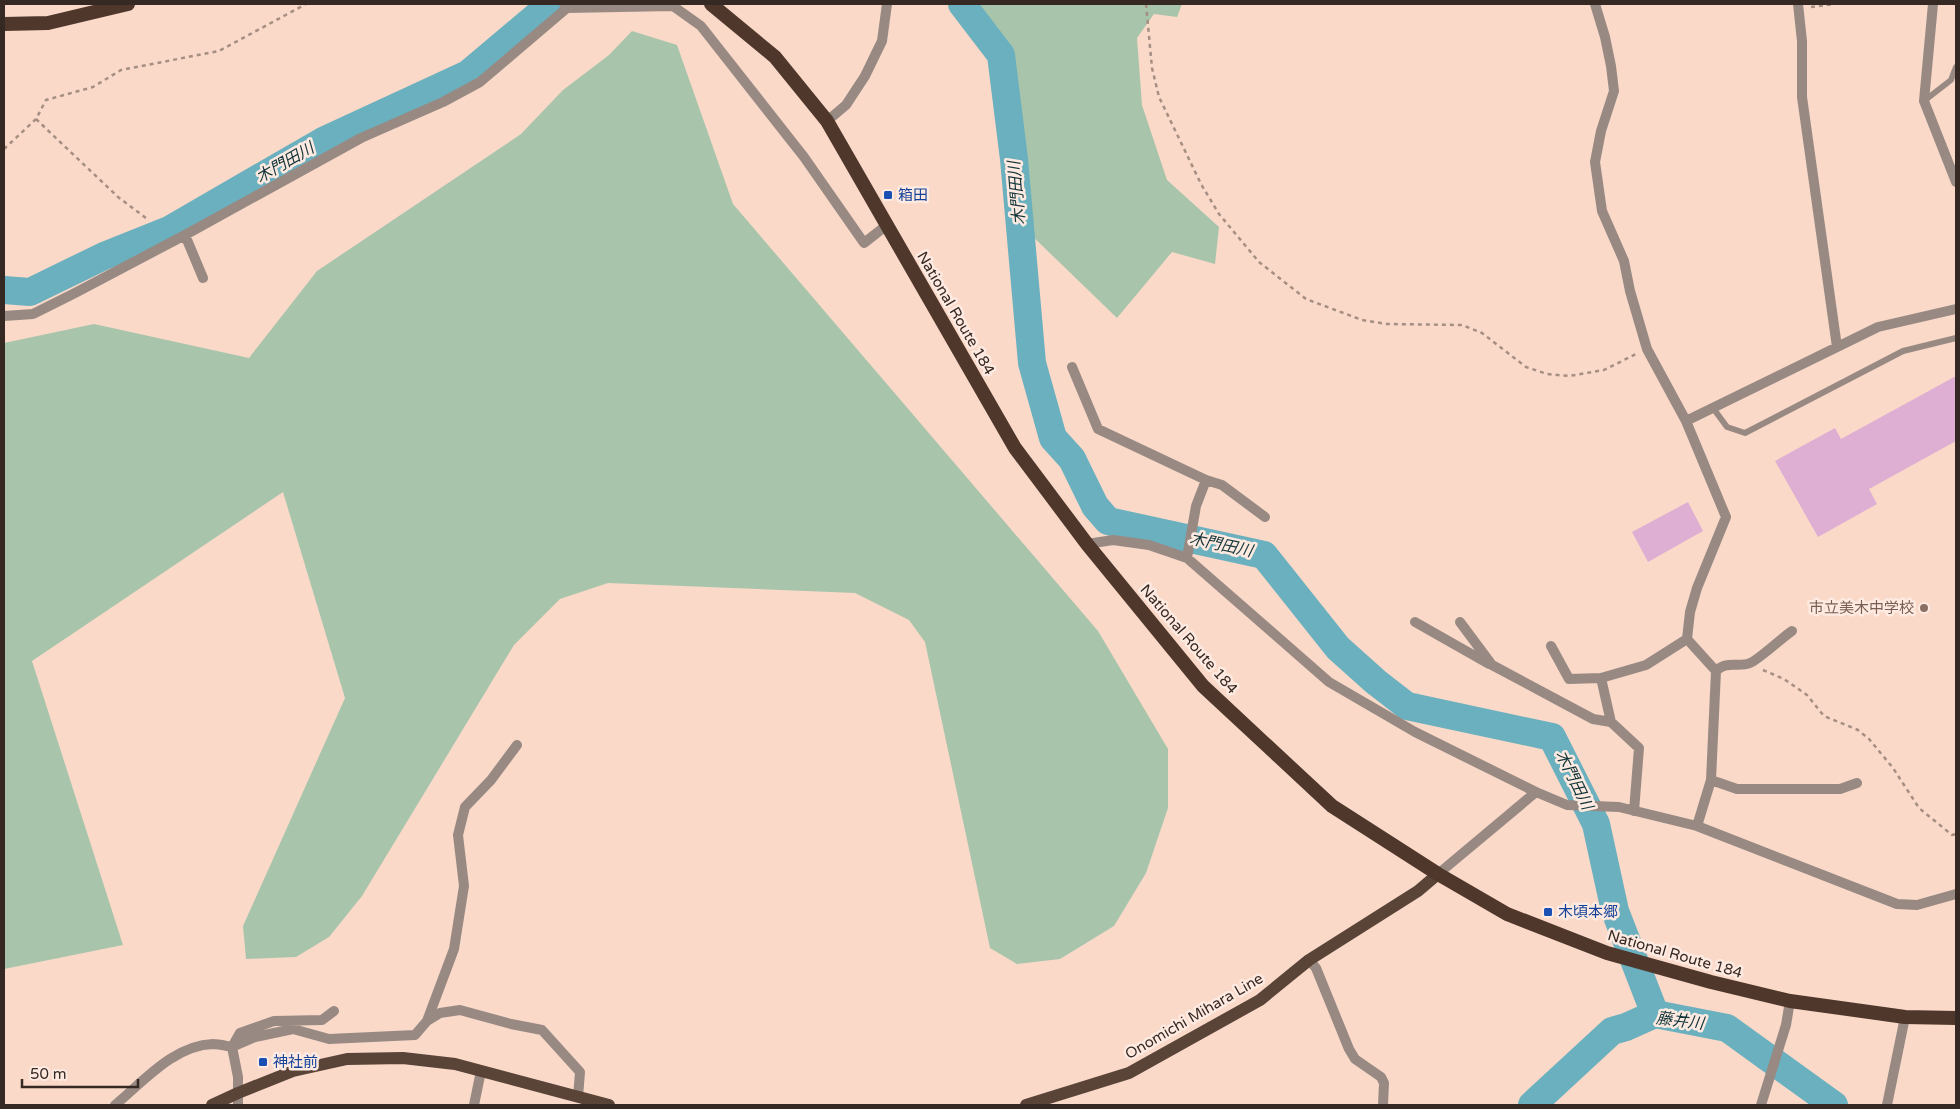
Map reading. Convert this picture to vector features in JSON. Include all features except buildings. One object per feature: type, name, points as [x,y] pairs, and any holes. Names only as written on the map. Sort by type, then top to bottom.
[{"type":"highway","points":[[4,24],[48,22],[128,4]]},
{"type":"highway","name":"National Route 184","points":[[711,4],[776,57],[827,121],[1015,448],[1087,544],[1203,686],[1332,806],[1438,874],[1507,914],[1607,953],[1657,968],[1790,1001],[1904,1017],[1956,1016]]},
{"type":"main road","name":"Onomichi Mihara Line","points":[[1026,1105],[1129,1073],[1260,1000],[1309,960],[1418,891],[1438,874]]},
{"type":"main road","points":[[212,1105],[238,1099],[293,1070],[347,1059],[403,1058],[455,1064],[609,1105]]},
{"type":"street","points":[[827,121],[846,105],[865,76],[882,41],[886,4]]},
{"type":"street","points":[[1594,4],[1605,37],[1614,91],[1601,131],[1595,162],[1602,211],[1624,261],[1630,290],[1647,349],[1686,421],[1726,517],[1697,588],[1690,612],[1687,639],[1716,671]]},
{"type":"street","points":[[1933,4],[1924,101],[1956,182]]},
{"type":"street","points":[[4,316],[33,314],[185,235],[360,138],[443,102],[480,82],[565,6],[673,6],[701,26],[804,158],[864,243],[887,225]]},
{"type":"street","points":[[1798,6],[1802,41],[1802,97],[1837,347]]},
{"type":"street","points":[[185,235],[202,278]]},
{"type":"street","points":[[1686,421],[1878,328],[1956,309]]},
{"type":"street","points":[[1072,367],[1098,429],[1206,480],[1222,485],[1265,517]]},
{"type":"street","points":[[1187,558],[1196,506],[1206,480]]},
{"type":"street","points":[[1087,544],[1113,540],[1149,545],[1187,558],[1329,682],[1415,732],[1536,792],[1567,805],[1619,807],[1697,826],[1897,904],[1917,906],[1956,894]]},
{"type":"street","points":[[1415,622],[1593,719],[1611,722],[1639,748],[1634,811]]},
{"type":"street","points":[[1460,622],[1492,665]]},
{"type":"street","points":[[1697,826],[1711,780],[1716,671],[1721,666],[1731,664],[1751,664],[1792,630]]},
{"type":"street","points":[[1551,646],[1568,679],[1601,678],[1646,665],[1687,639]]},
{"type":"street","points":[[1601,678],[1611,722]]},
{"type":"street","points":[[427,1021],[454,949],[464,886],[458,835],[465,807],[491,780],[517,745]]},
{"type":"street","points":[[1711,780],[1737,789],[1840,789],[1857,783]]},
{"type":"street","points":[[1438,874],[1536,792]]},
{"type":"street","points":[[1309,960],[1316,968],[1349,1049],[1355,1059],[1381,1077],[1384,1083],[1383,1105]]},
{"type":"street","points":[[1760,1105],[1786,1025],[1790,1001]]},
{"type":"street","points":[[116,1105],[161,1066],[182,1051],[213,1044],[232,1047],[256,1037],[294,1029],[329,1039],[415,1035],[427,1021],[440,1013],[460,1010],[511,1024],[542,1030],[580,1072],[578,1097]]},
{"type":"street","points":[[238,1099],[238,1077],[232,1047],[240,1033],[274,1021],[322,1020],[334,1011]]},
{"type":"street","points":[[1887,1105],[1904,1017]]},
{"type":"street","points":[[474,1105],[481,1071]]},
{"type":"lane","points":[[1924,101],[1951,80],[1956,67]]},
{"type":"lane","points":[[1713,408],[1727,427],[1744,433],[1903,351],[1956,338]]},
{"type":"path","points":[[4,150],[36,119],[46,100],[93,87],[121,70],[219,51],[306,4]]},
{"type":"path","points":[[1146,4],[1152,68],[1159,97],[1201,184],[1219,214],[1259,262],[1306,299],[1362,320],[1387,324],[1462,325],[1482,333],[1526,367],[1547,374],[1569,376],[1604,370],[1647,349]]},
{"type":"path","points":[[1798,6],[1834,4]]},
{"type":"path","points":[[36,119],[118,197],[146,218]]},
{"type":"path","points":[[1751,664],[1784,679],[1807,695],[1824,716],[1858,730],[1869,739],[1893,768],[1919,808],[1952,835],[1956,834]]},
{"type":"green space","points":[[976,4],[1182,4],[1177,17],[1154,14],[1137,38],[1142,105],[1167,180],[1219,227],[1215,264],[1172,252],[1117,318],[1026,230],[1015,59]]},
{"type":"green space","points":[[632,31],[677,45],[733,204],[1098,631],[1168,749],[1168,808],[1146,873],[1114,926],[1060,959],[1017,964],[990,948],[925,642],[909,620],[855,593],[608,583],[560,599],[514,645],[362,896],[329,937],[296,957],[246,959],[243,926],[345,698],[283,492],[32,661],[123,945],[4,969],[4,343],[94,324],[249,358],[317,271],[521,134],[563,90],[609,55]]},
{"type":"waterway","name":"木門田川","points":[[4,290],[30,292],[104,256],[169,230],[323,141],[468,74],[551,4]]},
{"type":"waterway","name":"木門田川","points":[[962,4],[1001,55],[1014,159],[1032,363],[1053,438],[1072,459],[1095,506],[1108,521],[1264,555],[1338,648],[1376,682],[1407,706],[1552,737],[1596,824],[1615,911],[1655,1014]]},
{"type":"waterway","name":"藤井川","points":[[1532,1105],[1612,1031],[1655,1014],[1727,1028],[1834,1105]]},
{"type":"place","name":"箱田","points":[[888,195]]},
{"type":"place","name":"市立美木中学校","points":[[1924,608]]},
{"type":"place","name":"木頃本郷","points":[[1548,912]]},
{"type":"place","name":"神社前","points":[[263,1062]]}]
